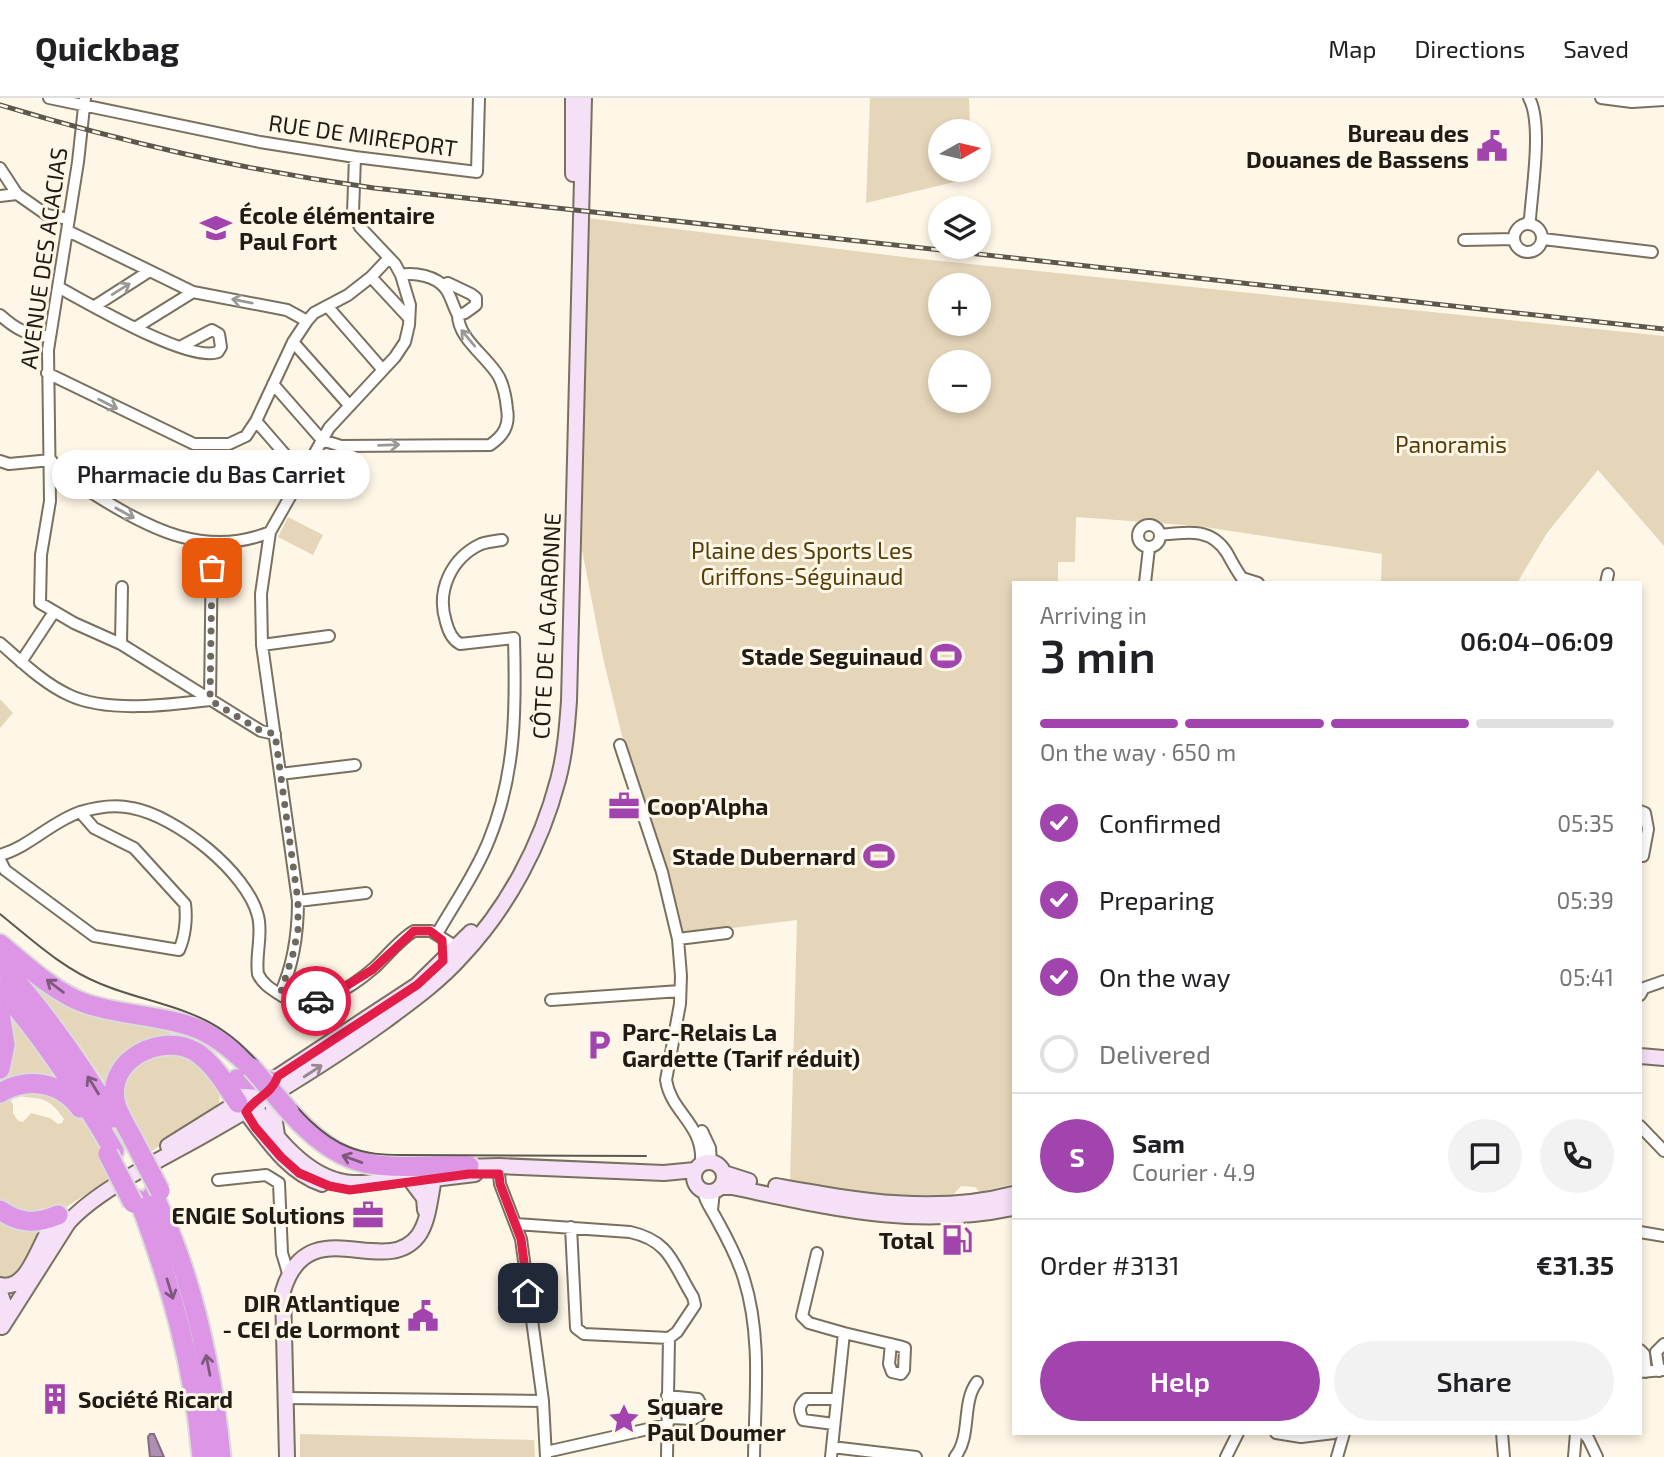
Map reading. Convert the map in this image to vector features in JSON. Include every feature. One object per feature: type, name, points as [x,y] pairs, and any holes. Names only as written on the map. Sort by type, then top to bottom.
[{"type":"highway","points":[[0,944],[65,994],[84,1003],[189,1026],[209,1034],[229,1047],[245,1074],[289,1111],[322,1144],[354,1161],[389,1166],[468,1166]]},
{"type":"highway","points":[[0,963],[74,1055],[156,1221],[194,1388],[202,1457]]},
{"type":"highway","points":[[0,988],[40,1035],[85,1101],[121,1147]]},
{"type":"highway","points":[[0,1013],[0,1069]]},
{"type":"highway","points":[[121,1147],[114,1098],[116,1083],[125,1064],[140,1052],[154,1046],[171,1044],[195,1052],[247,1105]]},
{"type":"highway","points":[[245,1074],[274,1084]]},
{"type":"highway","points":[[245,1074],[247,1105]]},
{"type":"highway","points":[[0,1093],[16,1085],[48,1084],[65,1092],[121,1147]]},
{"type":"highway","points":[[0,1210],[22,1222],[34,1222],[58,1215]]},
{"type":"highway","points":[[156,1221],[179,1255],[203,1340],[212,1384],[221,1457]]},
{"type":"main road","name":"CÔTE DE LA GARONNE","points":[[247,1105],[449,962],[456,948],[505,885],[538,815],[550,778],[557,740],[561,691],[573,98]]},
{"type":"main road","name":"CÔTE DE LA GARONNE","points":[[274,1084],[346,1049],[424,993],[449,962],[492,919],[531,853],[558,779],[565,740],[570,671],[584,98]]},
{"type":"main road","points":[[1642,1049],[1664,1051]]},
{"type":"main road","points":[[1642,1056],[1664,1058]]},
{"type":"main road","points":[[274,1084],[273,1109],[278,1136]]},
{"type":"main road","points":[[1,1329],[76,1213],[113,1188],[222,1125],[229,1116],[247,1105]]},
{"type":"main road","points":[[247,1105],[255,1127],[299,1173],[315,1182],[350,1190],[469,1174],[560,1170]]},
{"type":"main road","points":[[247,1105],[305,1164],[329,1179],[350,1183],[371,1183],[468,1166],[664,1172],[708,1178],[734,1178],[906,1205],[952,1205],[1012,1194]]},
{"type":"main road","points":[[0,1285],[9,1286],[22,1281],[42,1239],[58,1215],[247,1105]]},
{"type":"main road","points":[[222,1125],[255,1127]]},
{"type":"main road","points":[[708,1178],[732,1187],[838,1209],[913,1217],[967,1216],[1012,1208]]},
{"type":"main road","points":[[287,1457],[283,1291],[288,1273],[299,1259],[316,1251],[389,1250],[409,1245],[419,1234],[426,1219],[434,1179]]},
{"type":"main road","points":[[412,1182],[424,1198],[426,1219]]},
{"type":"main road","points":[[0,1292],[4,1304],[1,1329]]},
{"type":"street","name":"RUE DE MIREPORT","points":[[49,98],[85,101],[201,131],[355,158],[477,172],[479,98]]},
{"type":"street","points":[[1530,98],[1535,108],[1536,125],[1530,219],[1518,227],[1513,239],[1517,248],[1525,253],[1538,249],[1544,239]]},
{"type":"street","points":[[1601,98],[1632,102],[1664,100]]},
{"type":"street","name":"AVENUE DES ACACIAS","points":[[54,612],[44,607],[38,598],[41,555],[50,501],[47,373],[85,101]]},
{"type":"street","points":[[280,995],[296,942],[298,901],[262,645],[261,594],[270,532],[329,428],[383,370],[405,341],[410,318],[410,305],[401,275],[360,227],[353,213],[355,158]]},
{"type":"street","points":[[0,168],[17,194],[47,215],[148,272],[193,292],[287,310],[307,321]]},
{"type":"street","points":[[0,195],[17,194]]},
{"type":"street","points":[[1527,223],[1538,226],[1544,239]]},
{"type":"street","points":[[1464,240],[1513,239]]},
{"type":"street","points":[[1544,239],[1652,252]]},
{"type":"street","points":[[47,373],[194,444],[229,444],[246,436],[256,422],[293,342],[307,321],[314,313],[328,307],[372,277],[389,258]]},
{"type":"street","points":[[95,306],[148,272]]},
{"type":"street","points":[[273,384],[323,440],[341,446],[490,445],[499,439],[507,428],[508,415],[500,379],[460,328],[458,315],[442,285],[425,276],[410,273],[401,275]]},
{"type":"street","points":[[372,277],[410,318]]},
{"type":"street","points":[[442,285],[455,285],[474,296],[474,308],[458,315]]},
{"type":"street","points":[[58,287],[135,328],[182,346]]},
{"type":"street","points":[[135,328],[193,292]]},
{"type":"street","points":[[328,307],[383,370]]},
{"type":"street","points":[[0,315],[24,333],[50,337]]},
{"type":"street","points":[[293,342],[349,405]]},
{"type":"street","points":[[256,422],[302,474]]},
{"type":"street","points":[[0,461],[9,464],[51,460],[58,470],[72,481],[129,516],[179,536],[212,542],[247,541],[270,532]]},
{"type":"street","points":[[1151,525],[1157,528],[1160,535],[1156,545],[1149,548],[1139,543],[1140,529],[1151,525]]},
{"type":"street","points":[[1160,535],[1190,532],[1213,537],[1222,545],[1242,578],[1252,581]]},
{"type":"street","points":[[449,962],[439,937],[488,843],[503,804],[510,774],[514,638],[460,644],[454,641],[444,619],[442,595],[450,571],[459,560],[481,544],[502,540]]},
{"type":"street","points":[[210,700],[212,542]]},
{"type":"street","points":[[1145,581],[1149,548]]},
{"type":"street","points":[[121,643],[122,587]]},
{"type":"street","points":[[21,662],[54,612],[121,643],[261,731],[275,734]]},
{"type":"street","points":[[262,645],[329,636]]},
{"type":"street","points":[[0,643],[45,681],[72,697],[100,704],[124,705],[210,700]]},
{"type":"street","points":[[620,745],[662,872],[678,939],[680,990],[677,1023],[666,1080],[669,1094],[704,1135],[710,1148],[706,1201],[744,1278],[751,1310],[756,1338],[754,1457]]},
{"type":"street","points":[[280,774],[355,765]]},
{"type":"street","points":[[80,812],[94,828],[134,848],[185,904],[187,913],[179,950],[94,936],[5,870],[0,857],[46,828],[80,812],[104,806],[120,806],[151,813],[177,826],[223,865],[248,893],[258,916],[258,974],[262,981],[280,995],[296,1003],[311,1003],[333,994],[372,970],[414,931],[424,930],[456,948]]},
{"type":"street","points":[[1642,812],[1645,813],[1648,830],[1643,856]]},
{"type":"street","points":[[298,901],[366,893]]},
{"type":"street","points":[[678,939],[727,933]]},
{"type":"street","points":[[1642,992],[1644,988],[1664,981]]},
{"type":"street","points":[[551,1000],[680,990]]},
{"type":"street","points":[[1642,1128],[1664,1151]]},
{"type":"street","points":[[499,1174],[500,1184],[521,1239],[543,1401],[546,1455],[666,1425],[671,1418],[693,1419],[699,1416],[702,1407],[698,1399],[667,1396]]},
{"type":"street","points":[[218,1180],[266,1175],[279,1183],[282,1253],[288,1273]]},
{"type":"street","points":[[516,1224],[572,1227],[630,1232],[644,1235],[659,1243],[668,1253],[695,1305],[677,1332],[669,1338],[584,1334],[576,1328],[572,1227]]},
{"type":"street","points":[[1642,1232],[1664,1236]]},
{"type":"street","points":[[817,1253],[802,1316],[809,1323],[891,1344]]},
{"type":"street","points":[[845,1333],[831,1452],[916,1457]]},
{"type":"street","points":[[667,1457],[669,1338]]},
{"type":"street","points":[[1651,1350],[1661,1370],[1643,1372],[1651,1350]]},
{"type":"street","points":[[955,1457],[962,1442],[971,1390],[977,1382]]},
{"type":"street","points":[[285,1398],[543,1401]]},
{"type":"street","points":[[834,1424],[803,1420],[799,1412],[806,1399],[837,1399]]},
{"type":"street","points":[[1226,1457],[1237,1435]]},
{"type":"street","points":[[1288,1435],[1318,1435]]},
{"type":"street","points":[[1337,1457],[1343,1435]]},
{"type":"street","points":[[1502,1435],[1504,1457]]},
{"type":"street","points":[[1574,1457],[1576,1435]]},
{"type":"street","points":[[1585,1435],[1597,1457]]},
{"type":"green space","points":[[870,98],[969,98],[970,119],[928,119],[928,182],[954,182],[866,203]]},
{"type":"green space","name":"Plaine des Sports Les Griffons-Séguinaud","points":[[586,218],[912,258],[1664,336],[1664,546],[1598,470],[1547,533],[1518,581],[1381,581],[1382,554],[1198,526],[1076,517],[1075,562],[1058,562],[1058,581],[1012,581],[1012,1184],[980,1192],[975,1187],[961,1186],[952,1196],[868,1194],[790,1183],[797,920],[684,934],[624,744],[603,658],[582,550]]},
{"type":"green space","points":[[288,517],[323,535],[313,555],[278,537]]},
{"type":"green space","points":[[0,699],[13,713],[0,728]]},
{"type":"green space","points":[[5,953],[116,1018],[172,1033],[170,1039],[108,1087],[81,1047]]},
{"type":"green space","points":[[4,1006],[59,1076],[57,1081],[0,1085]]},
{"type":"green space","points":[[183,1054],[199,1065],[220,1091],[219,1103],[211,1112],[146,1155],[123,1109],[121,1084],[145,1055]]},
{"type":"green space","points":[[32,1088],[73,1105],[107,1161],[111,1178],[63,1209],[45,1217],[0,1206],[0,1100],[8,1097],[18,1121],[23,1122],[31,1113],[50,1118],[58,1124],[64,1119],[48,1102],[18,1094]]},
{"type":"green space","points":[[0,1216],[46,1223],[18,1280],[0,1280]]},
{"type":"green space","points":[[300,1434],[534,1440],[535,1457],[300,1457]]},
{"type":"shaded area","points":[[150,1434],[154,1434],[164,1457],[150,1457]]},
{"type":"tram line","points":[[0,914],[48,953],[87,978],[196,1016],[225,1032],[256,1060],[315,1125],[331,1138],[349,1147],[368,1153],[395,1155],[646,1156]]},
{"type":"railway","points":[[0,105],[185,154],[278,173],[374,188],[1664,329]]},
{"type":"way so far","points":[[212,568],[210,700],[261,731],[275,734],[298,901],[298,930],[287,978],[280,995],[296,1003],[316,1001]]},
{"type":"place","name":"Bureau des Douanes de Bassens","points":[[1492,146]]},
{"type":"place","name":"École élémentaire Paul Fort","points":[[216,228]]},
{"type":"place","name":"Pharmacie du Bas Carriet","points":[[212,568]]},
{"type":"place","name":"Stade Seguinaud","points":[[946,656]]},
{"type":"place","name":"Coop'Alpha","points":[[624,806]]},
{"type":"place","name":"Stade Dubernard","points":[[879,856]]},
{"type":"place","name":"Parc-Relais La Gardette (Tarif réduit)","points":[[599,1045]]},
{"type":"place","name":"ENGIE Solutions","points":[[368,1215]]},
{"type":"place","name":"Total","points":[[957,1240]]},
{"type":"place","name":"DIR Atlantique - CEI de Lormont","points":[[423,1316]]},
{"type":"place","name":"Société Ricard","points":[[55,1399]]},
{"type":"place","name":"Square Paul Doumer","points":[[624,1419]]},
{"type":"route","points":[[316,1001],[333,994],[372,970],[414,931],[430,931],[442,940],[443,961],[417,985],[278,1076],[274,1088],[252,1103],[246,1112],[255,1127],[281,1157],[299,1173],[329,1186],[350,1190],[469,1174],[499,1174],[500,1184],[521,1239],[528,1293]]},
{"type":"park label","name":"Panoramis","points":[[1451,444]]}]
